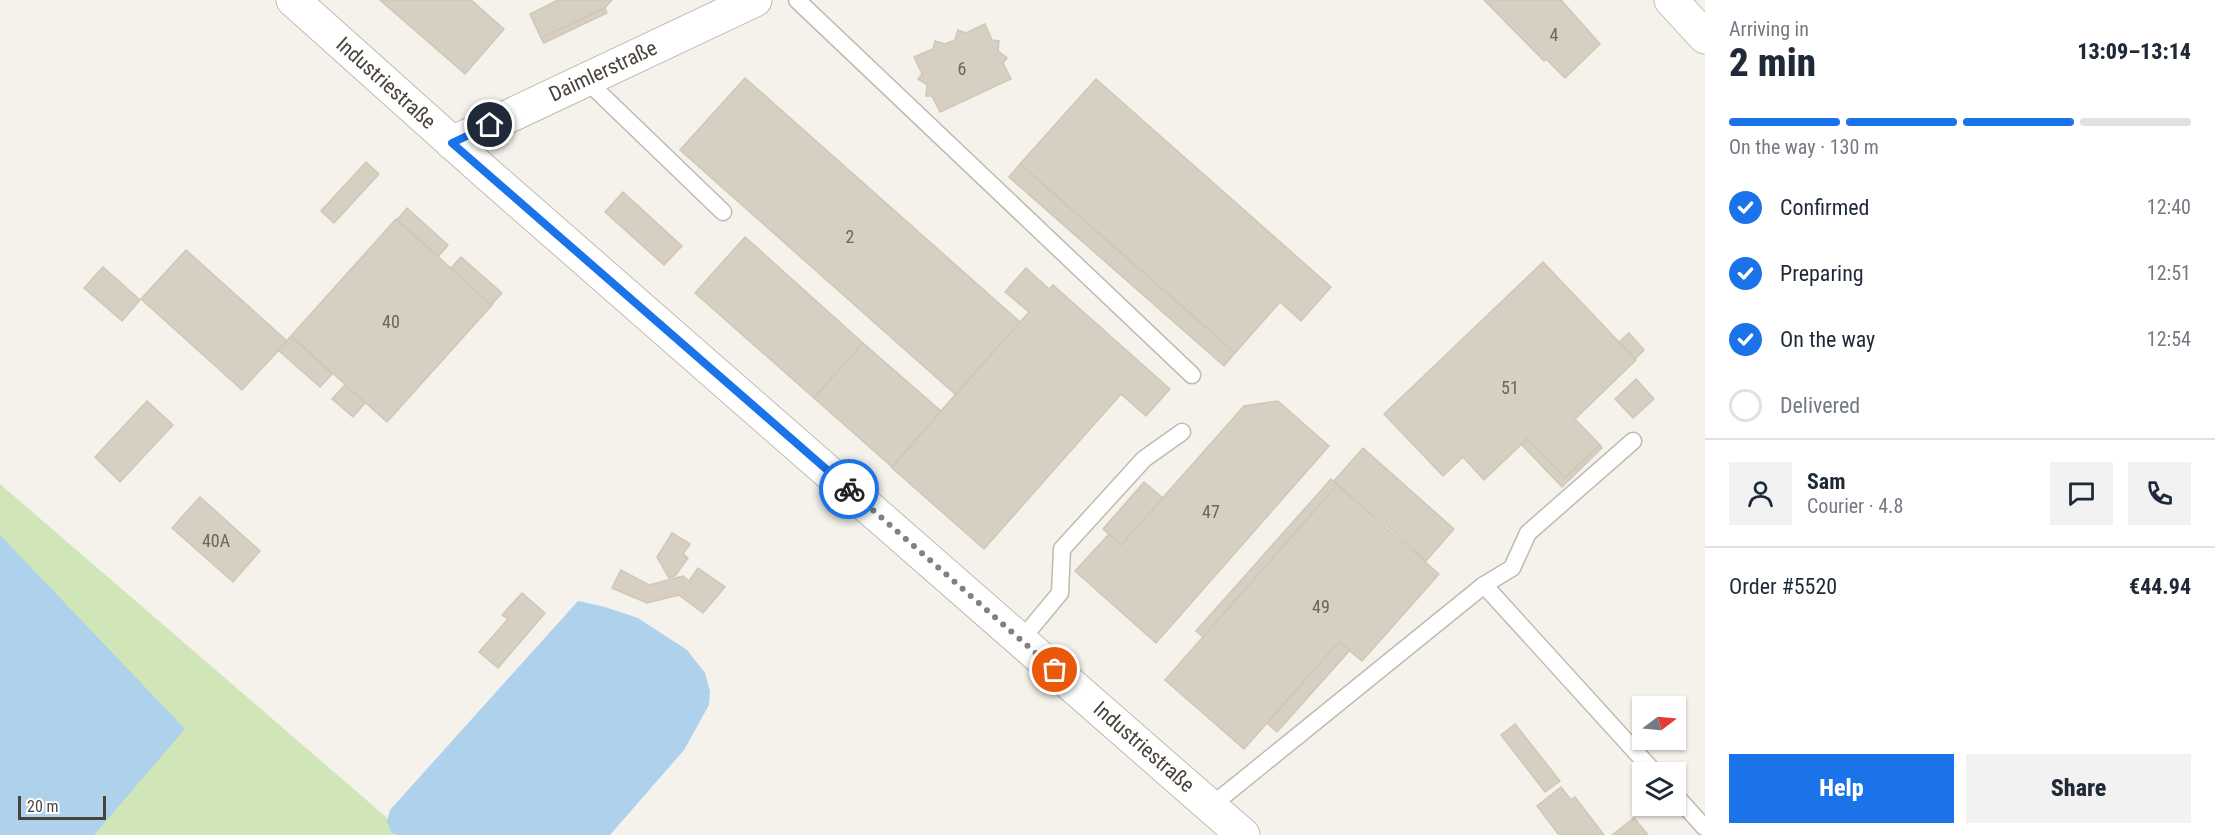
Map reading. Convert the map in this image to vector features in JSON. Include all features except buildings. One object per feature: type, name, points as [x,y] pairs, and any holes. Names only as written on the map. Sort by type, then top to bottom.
[{"type":"street","name":"Industriestraße","points":[[293,0],[452,143],[1243,835]]},
{"type":"street","points":[[1671,0],[1705,37]]},
{"type":"street","name":"Daimlerstraße","points":[[452,143],[586,80],[742,2]]},
{"type":"lane","points":[[797,0],[1192,375]]},
{"type":"lane","points":[[586,80],[723,212]]},
{"type":"lane","points":[[1021,639],[1060,593],[1062,549],[1144,459],[1182,432]]},
{"type":"lane","name":"Industriestraße","points":[[1211,806],[1484,585],[1512,568],[1528,533],[1633,441]]},
{"type":"lane","points":[[1484,585],[1645,762]]},
{"type":"lane","points":[[1686,807],[1704,827]]},
{"type":"green space","points":[[0,484],[400,829],[394,835],[0,835]]},
{"type":"water","points":[[0,535],[185,729],[94,835],[0,835]]},
{"type":"water","points":[[578,601],[638,618],[687,650],[705,673],[710,691],[709,705],[684,750],[610,835],[396,835],[391,831],[387,822],[390,810]]},
{"type":"way so far","points":[[849,489],[1055,670]]},
{"type":"route","points":[[490,125],[452,143],[849,489]]}]
